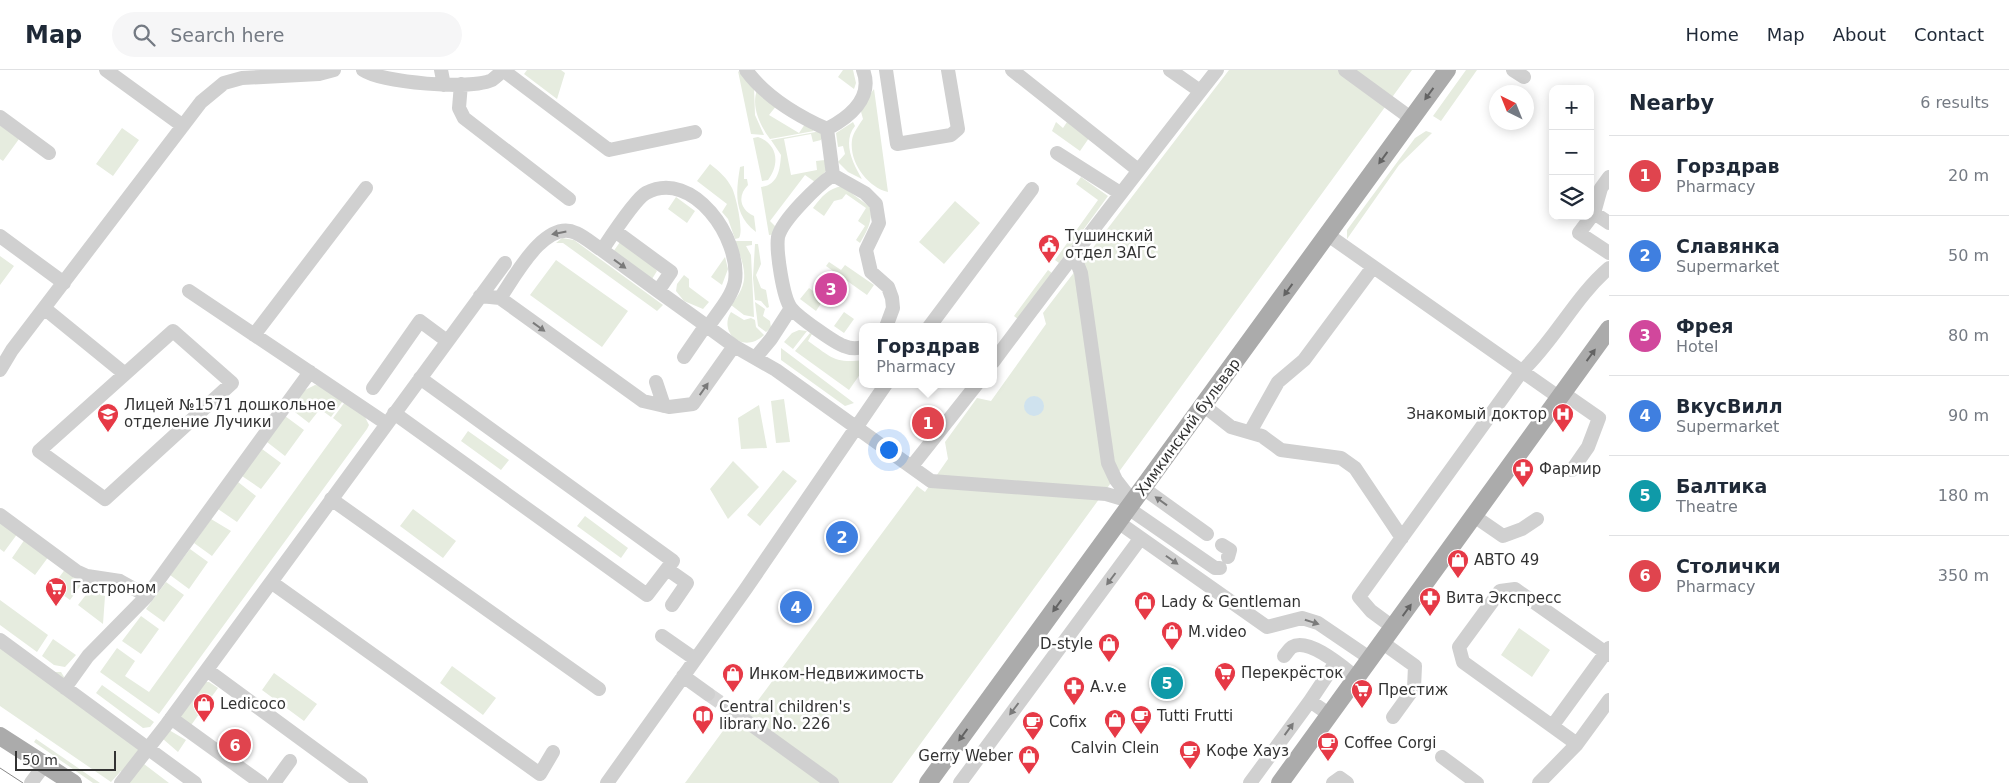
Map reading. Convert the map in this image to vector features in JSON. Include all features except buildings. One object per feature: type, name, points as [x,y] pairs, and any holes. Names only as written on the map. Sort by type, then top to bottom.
[{"type":"main road","name":"Химкинский бульвар","points":[[928,783],[1447,70]]},
{"type":"main road","points":[[1280,783],[1609,330]]},
{"type":"main road","points":[[0,736],[73,783]]},
{"type":"street","points":[[106,70],[184,126]]},
{"type":"street","points":[[0,370],[44,308],[201,102],[224,82],[242,78],[319,74],[334,70]]},
{"type":"street","points":[[363,70],[390,80],[444,85],[491,80],[504,70],[609,150],[695,132]]},
{"type":"street","points":[[441,70],[444,85]]},
{"type":"street","points":[[746,70],[758,85],[785,105],[827,129]]},
{"type":"street","points":[[827,129],[847,118],[860,102],[865,91],[865,75],[863,70]]},
{"type":"street","points":[[886,70],[897,144],[950,135],[958,129],[948,70]]},
{"type":"street","points":[[1012,70],[1138,170]]},
{"type":"street","points":[[1170,70],[1200,92]]},
{"type":"street","points":[[997,357],[1120,193],[1217,70]]},
{"type":"street","points":[[1345,70],[1412,119]]},
{"type":"street","points":[[462,84],[459,108],[464,118],[569,199]]},
{"type":"street","points":[[0,117],[49,153]]},
{"type":"street","points":[[827,129],[834,175]]},
{"type":"street","points":[[1057,153],[1120,193]]},
{"type":"street","points":[[834,175],[818,185],[805,199],[778,237],[780,272],[790,308],[841,345],[855,349],[859,348]]},
{"type":"street","points":[[834,175],[865,193],[876,204],[879,223],[866,250],[871,272],[888,287],[892,298],[892,308],[887,323]]},
{"type":"street","points":[[1609,177],[1601,188],[1594,213],[1609,224]]},
{"type":"street","points":[[602,250],[643,194],[661,186],[690,193],[712,213],[726,240],[736,269],[735,283],[684,357]]},
{"type":"street","points":[[254,335],[366,188]]},
{"type":"street","points":[[932,323],[1032,189]]},
{"type":"street","points":[[1589,220],[1579,233],[1609,253]]},
{"type":"street","points":[[500,298],[546,236],[560,230],[575,232],[734,346],[756,357],[912,466],[931,482],[1106,494],[1126,511],[1215,568],[1220,568]]},
{"type":"street","points":[[615,231],[671,272],[658,291]]},
{"type":"street","points":[[1328,235],[1522,371],[1599,418],[1588,447],[1572,470]]},
{"type":"street","points":[[0,236],[64,283]]},
{"type":"street","points":[[1072,258],[1078,263],[1081,273],[1108,463],[1116,480],[1126,511],[1140,539],[1267,627],[1302,618],[1318,623],[1371,659]]},
{"type":"street","points":[[121,783],[171,718],[505,262]]},
{"type":"street","points":[[1250,432],[1278,382],[1304,360],[1373,267]]},
{"type":"street","points":[[1394,628],[1371,611],[1358,597],[1522,371],[1540,354],[1595,279],[1609,268]]},
{"type":"street","points":[[189,291],[310,372],[390,418],[647,596],[673,561],[420,378]]},
{"type":"street","points":[[480,296],[500,298],[643,401],[664,406],[693,404],[734,346]]},
{"type":"street","points":[[44,308],[125,374]]},
{"type":"street","points":[[756,357],[771,339],[790,308]]},
{"type":"street","points":[[373,388],[420,321],[447,341]]},
{"type":"street","points":[[173,331],[232,382],[104,499],[39,451],[125,374],[173,331]]},
{"type":"street","points":[[65,688],[88,656],[147,596],[310,372]]},
{"type":"street","points":[[656,382],[664,406]]},
{"type":"street","points":[[607,783],[883,388]]},
{"type":"street","points":[[912,466],[974,388]]},
{"type":"street","points":[[1203,405],[1231,427],[1262,436],[1281,450],[1341,458],[1355,468],[1402,538]]},
{"type":"street","points":[[1143,488],[1206,534]]},
{"type":"street","points":[[331,499],[599,690]]},
{"type":"street","points":[[0,515],[76,571],[87,576],[120,581],[147,596]]},
{"type":"street","points":[[1474,516],[1502,536],[1522,529],[1537,519]]},
{"type":"street","points":[[960,783],[1140,539]]},
{"type":"street","points":[[667,569],[687,583],[672,605]]},
{"type":"street","points":[[271,582],[540,774],[553,752]]},
{"type":"street","points":[[1553,725],[1608,652],[1515,589],[1500,591],[1459,647],[1463,662],[1577,744]]},
{"type":"street","points":[[662,636],[695,659]]},
{"type":"street","points":[[0,640],[195,783]]},
{"type":"street","points":[[1383,643],[1415,666],[1414,688],[1393,717]]},
{"type":"street","points":[[1284,656],[1292,647],[1302,645],[1311,647],[1336,662],[1357,678]]},
{"type":"street","points":[[1250,783],[1336,662]]},
{"type":"street","points":[[206,670],[361,783]]},
{"type":"street","points":[[683,676],[708,694]]},
{"type":"street","points":[[1540,783],[1577,744],[1609,700]]},
{"type":"street","points":[[1310,701],[1330,716]]},
{"type":"street","points":[[727,707],[832,783]]},
{"type":"street","points":[[171,718],[260,783]]},
{"type":"street","points":[[1442,757],[1477,783]]},
{"type":"street","points":[[274,783],[290,761]]},
{"type":"street","points":[[31,783],[45,764]]},
{"type":"street","points":[[1333,783],[1340,778],[1347,783]]},
{"type":"shaded area","points":[[527,70],[561,70],[565,73],[557,99],[524,74]]},
{"type":"shaded area","points":[[843,70],[853,70],[856,83],[854,89],[838,77]]},
{"type":"shaded area","points":[[1229,70],[1412,70],[892,783],[685,783],[733,717],[742,722],[917,486],[925,492],[948,459],[945,442],[977,398],[991,401],[1046,324],[1043,313]]},
{"type":"shaded area","points":[[1466,70],[1477,70],[1441,121],[1433,116]]},
{"type":"shaded area","points":[[738,71],[754,88],[755,115],[764,135],[751,134]]},
{"type":"shaded area","points":[[874,89],[888,192],[874,185],[861,173],[852,149],[852,140],[856,129],[863,119],[860,108]]},
{"type":"shaded area","points":[[757,90],[777,105],[769,115],[799,133],[805,124],[814,131],[770,139],[763,128],[756,109],[755,96]]},
{"type":"shaded area","points":[[853,122],[855,126],[849,139],[850,153],[862,179],[848,172],[838,162],[845,154],[843,146],[838,147],[836,133]]},
{"type":"shaded area","points":[[1056,122],[1063,128],[1067,122],[1089,138],[1080,151],[1052,131]]},
{"type":"shaded area","points":[[0,125],[19,139],[3,161],[0,159]]},
{"type":"shaded area","points":[[122,128],[139,140],[113,176],[96,164]]},
{"type":"shaded area","points":[[821,131],[823,137],[821,140],[813,142],[811,134],[784,139],[791,175],[817,170],[816,161],[825,160],[827,170],[815,182],[805,175],[770,221],[779,230],[778,234],[769,235],[761,187],[767,186],[775,180],[779,171],[781,155],[771,140]]},
{"type":"shaded area","points":[[1426,131],[1432,133],[1399,165],[1347,239],[1347,230],[1415,138]]},
{"type":"shaded area","points":[[758,137],[770,144],[775,155],[772,174],[768,180],[762,181],[753,138]]},
{"type":"shaded area","points":[[710,164],[720,172],[734,192],[741,228],[739,238],[735,239],[728,219],[722,212],[727,204],[697,181]]},
{"type":"shaded area","points":[[744,166],[744,179],[747,179],[748,185],[741,198],[743,206],[754,216],[756,232],[743,218],[738,202],[740,167]]},
{"type":"shaded area","points":[[1081,177],[1108,196],[1059,263],[1055,260],[1098,200],[1076,184]]},
{"type":"shaded area","points":[[842,186],[870,207],[870,221],[860,243],[856,240],[865,226],[858,221],[866,208],[846,194],[842,199],[834,201],[824,216],[813,208],[826,194]]},
{"type":"shaded area","points":[[676,197],[695,211],[687,223],[668,209]]},
{"type":"shaded area","points":[[955,201],[980,223],[944,264],[919,242]]},
{"type":"shaded area","points":[[562,238],[574,240],[663,305],[657,311],[563,243],[556,243]]},
{"type":"shaded area","points":[[735,241],[752,241],[752,245],[746,246],[751,255],[754,317],[744,315],[731,305],[744,282],[743,267]]},
{"type":"shaded area","points":[[620,242],[648,261],[657,271],[652,279],[613,252]]},
{"type":"shaded area","points":[[755,244],[758,244],[761,264],[756,275],[761,288],[766,290],[769,307],[767,308],[761,301],[755,300],[753,278]]},
{"type":"shaded area","points":[[0,256],[14,266],[0,285]]},
{"type":"shaded area","points":[[725,257],[728,269],[722,285],[711,277]]},
{"type":"shaded area","points":[[556,260],[628,311],[602,347],[530,295]]},
{"type":"shaded area","points":[[829,262],[841,270],[845,265],[874,285],[867,295],[826,266]]},
{"type":"shaded area","points":[[1048,270],[1052,273],[1019,320],[1014,316]]},
{"type":"shaded area","points":[[684,275],[689,279],[689,287],[709,302],[703,309],[684,301],[676,291],[677,284]]},
{"type":"shaded area","points":[[809,288],[824,299],[816,311],[800,299]]},
{"type":"shaded area","points":[[755,302],[765,309],[763,316],[770,321],[771,328],[766,332],[758,326]]},
{"type":"shaded area","points":[[731,312],[744,320],[751,318],[755,320],[756,327],[764,335],[756,341],[748,343],[741,342],[735,338],[730,333],[728,327]]},
{"type":"shaded area","points":[[844,312],[854,319],[844,333],[834,326]]},
{"type":"shaded area","points":[[799,330],[807,331],[793,349],[784,342],[792,333]]},
{"type":"shaded area","points":[[810,333],[812,334],[808,341],[827,355],[839,360],[859,360],[859,376],[849,390],[795,351]]},
{"type":"shaded area","points":[[781,348],[854,403],[845,406],[781,360]]},
{"type":"shaded area","points":[[315,385],[322,386],[343,401],[331,417],[320,409],[309,423],[291,409],[303,391]]},
{"type":"shaded area","points":[[784,399],[790,442],[776,443],[771,401]]},
{"type":"shaded area","points":[[345,402],[365,417],[369,425],[367,429],[159,714],[100,672],[117,648],[135,661],[125,676],[149,692],[342,425],[333,418]]},
{"type":"shaded area","points":[[759,405],[767,448],[741,449],[738,418]]},
{"type":"shaded area","points":[[285,416],[304,430],[285,456],[267,442]]},
{"type":"shaded area","points":[[468,431],[509,460],[501,470],[461,441]]},
{"type":"shaded area","points":[[262,449],[281,463],[261,489],[242,476]]},
{"type":"shaded area","points":[[733,461],[759,487],[728,519],[710,489]]},
{"type":"shaded area","points":[[783,470],[797,481],[760,526],[747,515]]},
{"type":"shaded area","points":[[238,482],[256,496],[237,522],[218,509]]},
{"type":"shaded area","points":[[413,509],[456,541],[443,558],[400,526]]},
{"type":"shaded area","points":[[585,516],[628,548],[621,558],[577,526]]},
{"type":"shaded area","points":[[211,519],[231,531],[212,556],[194,543]]},
{"type":"shaded area","points":[[0,521],[18,533],[4,552],[0,549]]},
{"type":"shaded area","points":[[25,539],[49,556],[35,575],[12,558]]},
{"type":"shaded area","points":[[190,549],[208,562],[189,589],[170,575]]},
{"type":"shaded area","points":[[66,568],[84,581],[70,600],[52,587]]},
{"type":"shaded area","points":[[166,582],[184,595],[164,622],[146,609]]},
{"type":"shaded area","points":[[92,587],[105,596],[103,624],[78,605]]},
{"type":"shaded area","points":[[0,600],[48,635],[37,652],[0,625]]},
{"type":"shaded area","points":[[141,616],[159,629],[141,654],[122,641]]},
{"type":"shaded area","points":[[1519,628],[1550,650],[1532,677],[1501,655]]},
{"type":"shaded area","points":[[53,639],[76,655],[65,667],[54,665],[42,656]]},
{"type":"shaded area","points":[[0,648],[47,672],[61,672],[69,685],[143,747],[124,773],[121,771],[111,782],[0,706]]},
{"type":"shaded area","points":[[452,666],[496,698],[483,715],[440,683]]},
{"type":"shaded area","points":[[274,673],[317,704],[304,721],[262,690]]},
{"type":"shaded area","points":[[204,682],[209,682],[218,688],[189,728],[179,716]]},
{"type":"shaded area","points":[[102,685],[154,722],[150,727],[143,728],[96,693]]},
{"type":"shaded area","points":[[169,730],[186,740],[178,752],[163,739]]},
{"type":"shaded area","points":[[36,739],[100,783],[93,783],[34,742]]},
{"type":"shaded area","points":[[144,764],[169,783],[128,783]]},
{"type":"water","points":[[1034,396],[1041,399],[1044,406],[1041,413],[1034,416],[1027,413],[1024,406],[1027,399]]},
{"type":"tunnel","points":[[708,694],[727,707]]},
{"type":"tram line","points":[[0,768],[23,783]]},
{"type":"place","name":"Тушинский отдел ЗАГС","points":[[1049,264]]},
{"type":"place","name":"Фрея","points":[[831,289]]},
{"type":"place","name":"Горздрав","points":[[928,423]]},
{"type":"place","name":"Лицей №1571 дошкольное отделение Лучики","points":[[108,433]]},
{"type":"place","name":"Знакомый доктор","points":[[1563,433]]},
{"type":"place","name":"Фармир","points":[[1523,488]]},
{"type":"place","name":"Славянка","points":[[842,537]]},
{"type":"place","name":"АВТО 49","points":[[1458,579]]},
{"type":"place","name":"Гастроном","points":[[56,607]]},
{"type":"place","name":"ВкусВилл","points":[[796,607]]},
{"type":"place","name":"Вита Экспресс","points":[[1430,617]]},
{"type":"place","name":"Lady & Gentleman","points":[[1145,621]]},
{"type":"place","name":"M.video","points":[[1172,651]]},
{"type":"place","name":"D-style","points":[[1109,663]]},
{"type":"place","name":"Балтика","points":[[1167,683]]},
{"type":"place","name":"Перекрёсток","points":[[1225,692]]},
{"type":"place","name":"Инком-Недвижимость","points":[[733,693]]},
{"type":"place","name":"A.v.e","points":[[1074,706]]},
{"type":"place","name":"Престиж","points":[[1362,709]]},
{"type":"place","name":"Ledicoco","points":[[204,723]]},
{"type":"place","name":"Central children's library No. 226","points":[[703,735]]},
{"type":"place","name":"Tutti Frutti","points":[[1141,735]]},
{"type":"place","name":"Calvin Clein","points":[[1115,739]]},
{"type":"place","name":"Cofix","points":[[1033,741]]},
{"type":"place","name":"Столички","points":[[235,745]]},
{"type":"place","name":"Coffee Corgi","points":[[1328,762]]},
{"type":"place","name":"Кофе Хауз","points":[[1190,770]]},
{"type":"place","name":"Gеrry Weber","points":[[1029,775]]}]
